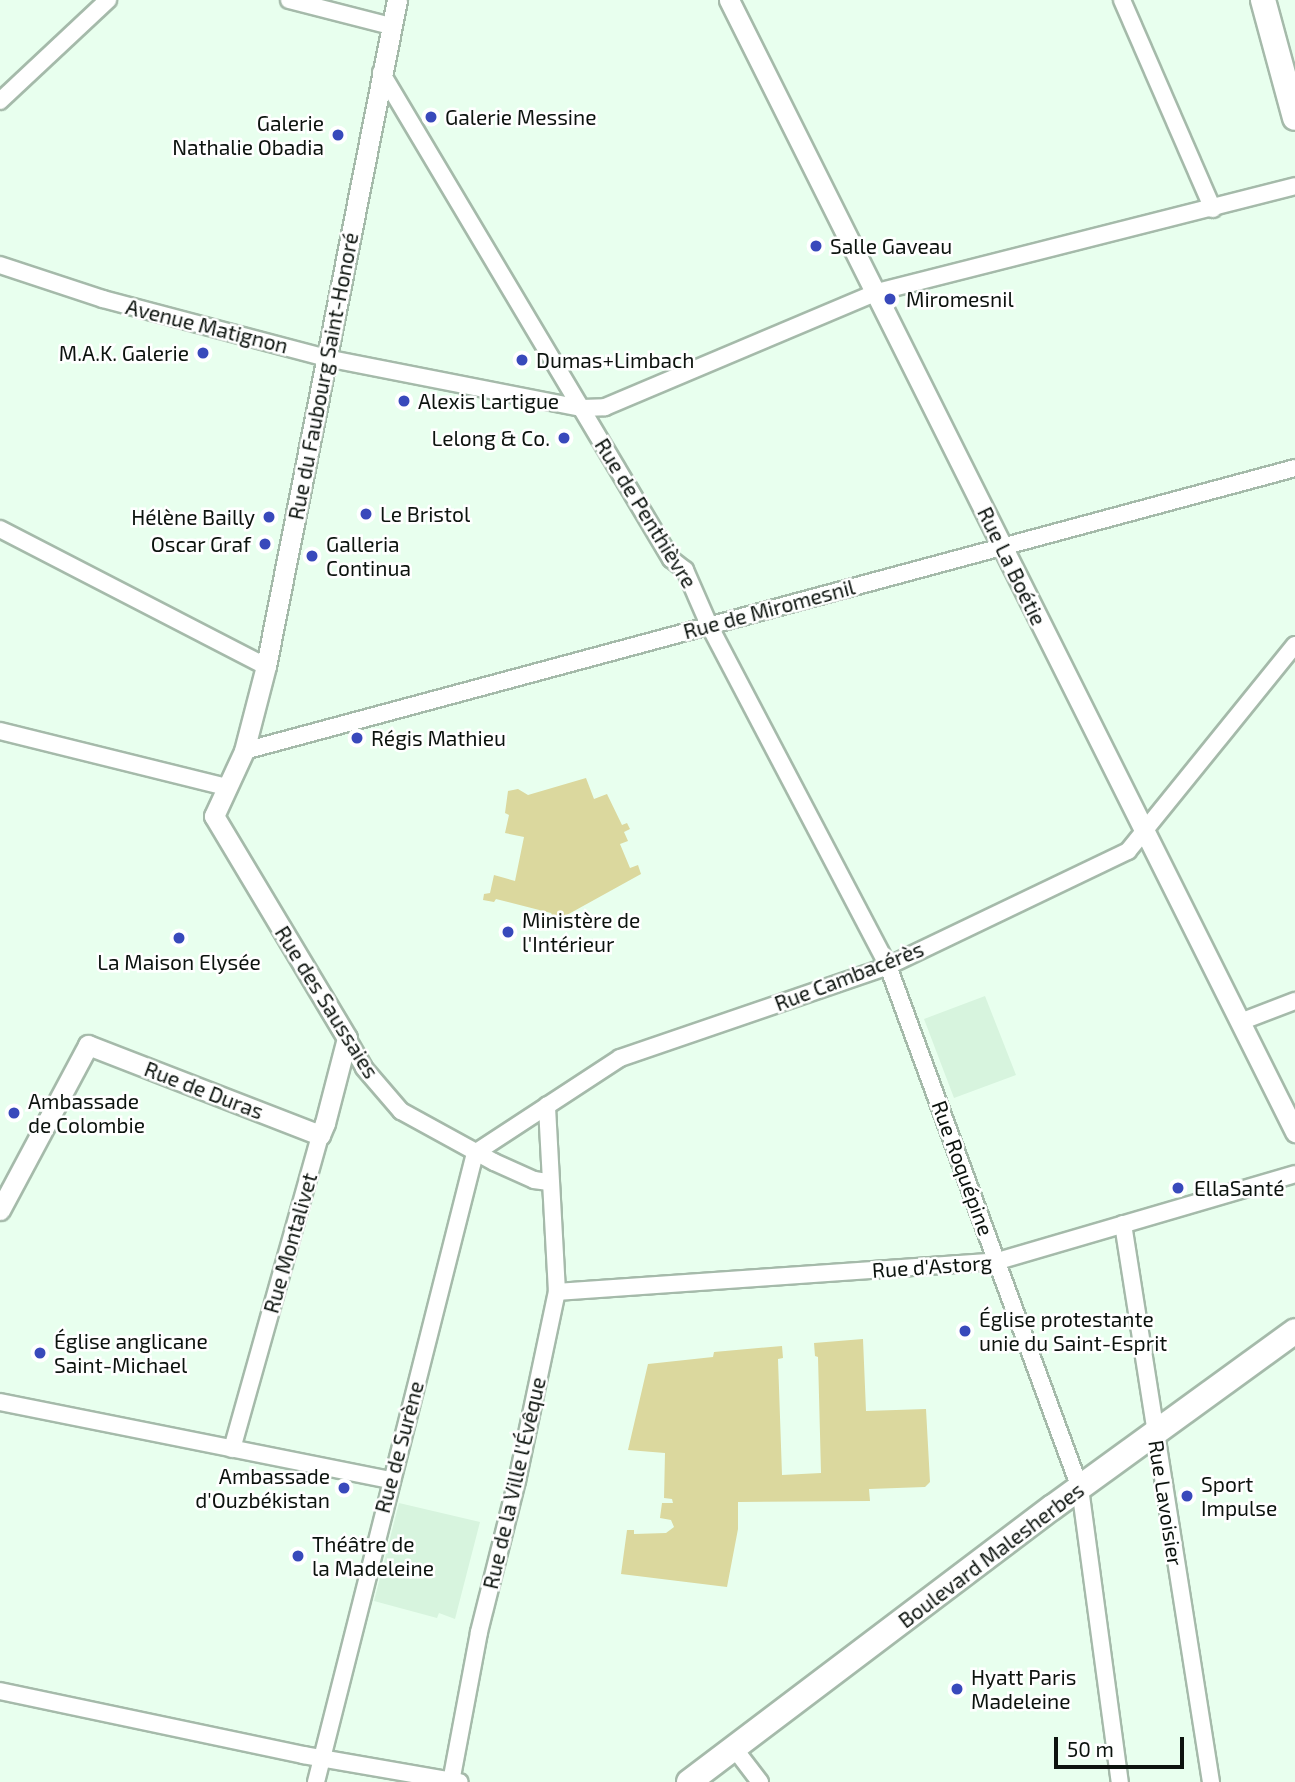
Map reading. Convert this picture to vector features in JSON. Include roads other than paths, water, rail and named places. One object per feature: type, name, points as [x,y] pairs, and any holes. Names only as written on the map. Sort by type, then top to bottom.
[{"type":"main road","points":[[1263,0],[1295,118]]},
{"type":"main road","name":"Boulevard Malesherbes","points":[[689,1782],[1080,1488],[1295,1331]]},
{"type":"street","points":[[0,101],[108,0]]},
{"type":"street","points":[[289,0],[393,8]]},
{"type":"street","name":"Rue La Boétie","points":[[729,0],[1295,1132]]},
{"type":"street","points":[[1122,0],[1213,209]]},
{"type":"street","name":"Rue du Faubourg Saint-Honoré","points":[[214,816],[243,751],[266,666],[393,8]]},
{"type":"street","name":"Rue de Penthièvre","points":[[381,72],[671,559],[685,570],[709,625],[888,966]]},
{"type":"street","points":[[582,408],[605,407],[877,292],[1148,221],[1213,209],[1295,187]]},
{"type":"street","name":"Avenue Matignon","points":[[0,265],[103,299],[326,358],[582,408]]},
{"type":"street","name":"Rue de Miromesnil","points":[[243,751],[1295,468]]},
{"type":"street","points":[[0,529],[266,666]]},
{"type":"street","name":"Rue Cambacérès","points":[[475,1153],[620,1058],[888,966],[1128,850],[1145,833],[1160,808],[1295,645]]},
{"type":"street","points":[[0,731],[227,787]]},
{"type":"street","name":"Rue des Saussaies","points":[[214,816],[364,1068],[401,1111],[475,1153],[534,1180],[549,1182]]},
{"type":"street","name":"Rue Roquépine","points":[[888,966],[1080,1488],[1119,1782]]},
{"type":"street","points":[[1240,1022],[1295,1001]]},
{"type":"street","name":"Rue Montalivet","points":[[232,1449],[347,1038]]},
{"type":"street","name":"Rue de Duras","points":[[0,1210],[88,1045],[320,1135]]},
{"type":"street","name":"Rue de la Ville l'Évêque","points":[[454,1781],[479,1632],[517,1481],[557,1292],[549,1182],[547,1105]]},
{"type":"street","name":"Rue de Surène","points":[[316,1782],[320,1756],[475,1153]]},
{"type":"street","name":"Rue d'Astorg","points":[[557,1292],[998,1262],[1295,1174]]},
{"type":"street","name":"Rue Lavoisier","points":[[1123,1224],[1211,1782]]},
{"type":"street","points":[[0,1402],[390,1480]]},
{"type":"street","points":[[0,1691],[454,1781]]},
{"type":"street","points":[[734,1748],[760,1782]]},
{"type":"place","name":"Galerie Messine","points":[[431,117]]},
{"type":"place","name":"Galerie Nathalie Obadia","points":[[338,135]]},
{"type":"place","name":"Salle Gaveau","points":[[816,246]]},
{"type":"place","name":"Miromesnil","points":[[890,299]]},
{"type":"place","name":"M.A.K. Galerie","points":[[203,353]]},
{"type":"place","name":"Dumas+Limbach","points":[[522,360]]},
{"type":"place","name":"Alexis Lartigue","points":[[404,401]]},
{"type":"place","name":"Lelong & Co.","points":[[564,438]]},
{"type":"place","name":"Le Bristol","points":[[366,514]]},
{"type":"place","name":"Hélène Bailly","points":[[269,517]]},
{"type":"place","name":"Oscar Graf","points":[[265,544]]},
{"type":"place","name":"Galleria Continua","points":[[312,556]]},
{"type":"place","name":"Régis Mathieu","points":[[357,738]]},
{"type":"place","name":"Ministère de l'Intérieur","points":[[508,932]]},
{"type":"place","name":"La Maison Elysée","points":[[179,938]]},
{"type":"place","name":"Ambassade de Colombie","points":[[14,1113]]},
{"type":"place","name":"EllaSanté","points":[[1178,1188]]},
{"type":"place","name":"Église protestante unie du Saint-Esprit","points":[[965,1331]]},
{"type":"place","name":"Église anglicane Saint-Michael","points":[[40,1353]]},
{"type":"place","name":"Ambassade d'Ouzbékistan","points":[[344,1488]]},
{"type":"place","name":"Sport Impulse","points":[[1187,1496]]},
{"type":"place","name":"Théâtre de la Madeleine","points":[[298,1556]]},
{"type":"place","name":"Hyatt Paris Madeleine","points":[[957,1689]]}]
